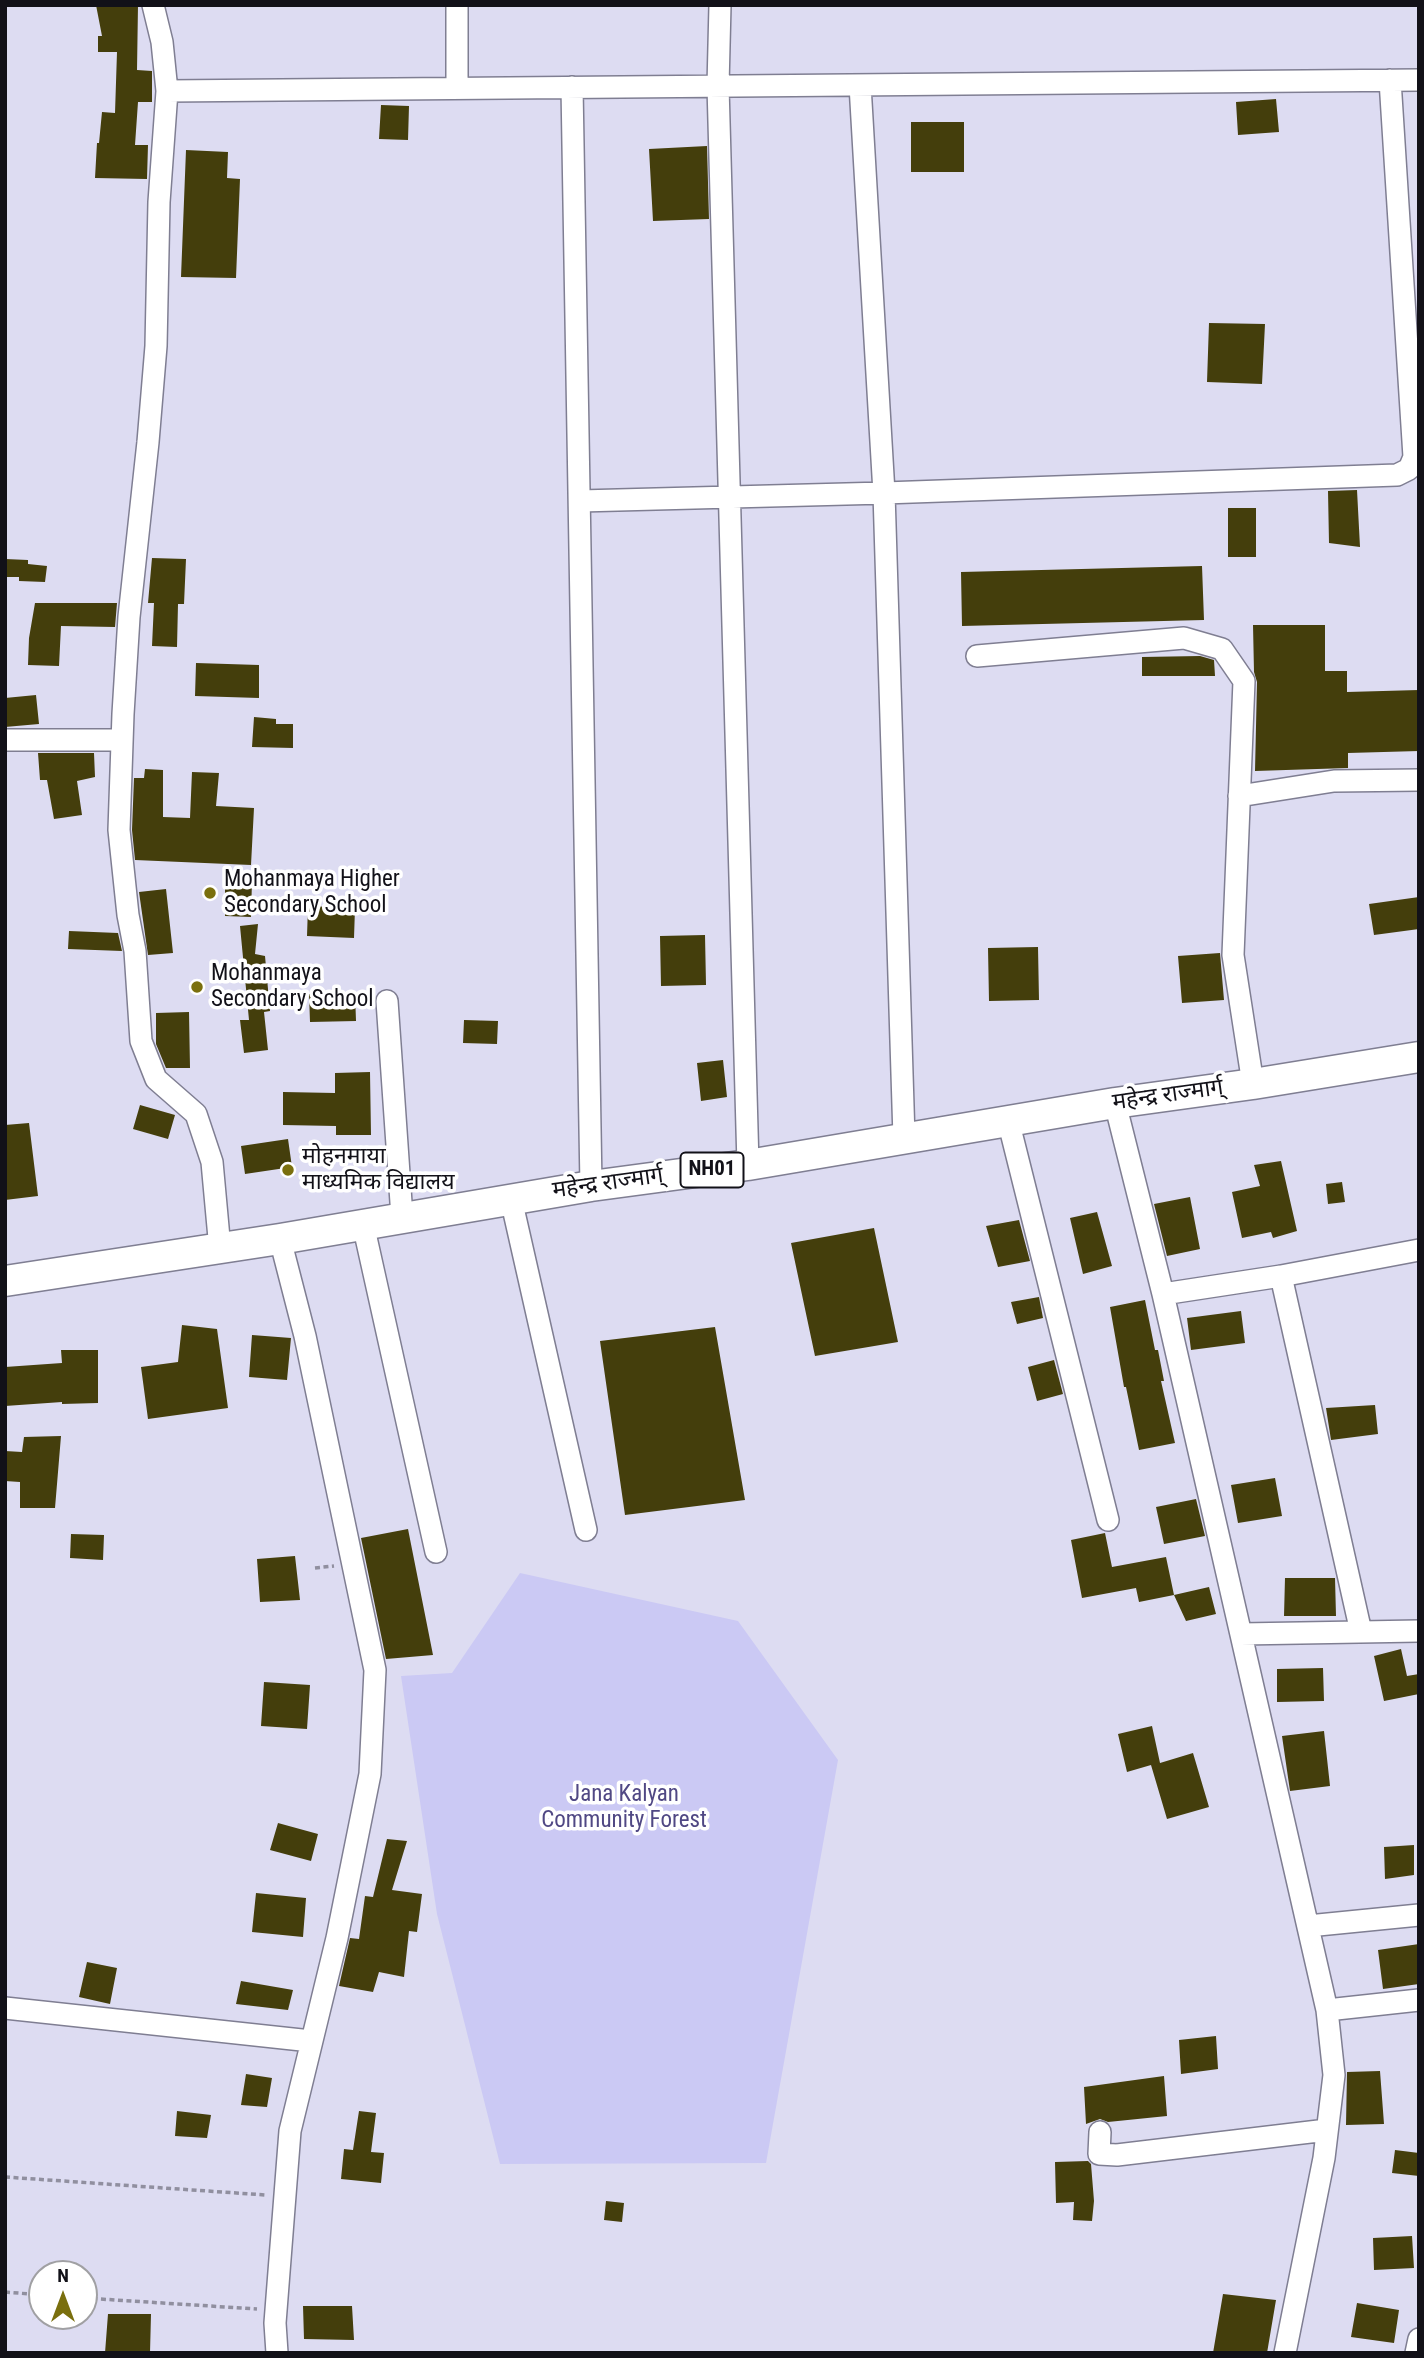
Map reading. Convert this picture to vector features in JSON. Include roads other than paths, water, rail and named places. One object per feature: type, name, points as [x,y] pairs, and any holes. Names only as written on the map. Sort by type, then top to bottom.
[{"type":"highway","name":"महेन्द्र राज्मार्ग्","points":[[5,1281],[220,1249],[591,1186],[748,1165],[1008,1120],[1419,1057]]},
{"type":"street","points":[[153,5],[162,41],[167,91],[159,202],[156,346],[129,617],[119,830],[128,915],[135,951],[141,1041],[156,1079],[196,1114],[212,1162],[220,1249]]},
{"type":"street","points":[[457,5],[457,88]]},
{"type":"street","points":[[720,5],[718,86],[748,1165]]},
{"type":"street","points":[[167,91],[1419,79]]},
{"type":"street","points":[[580,501],[1397,475],[1409,469],[1414,457],[1390,80]]},
{"type":"street","points":[[860,85],[884,493],[904,1138]]},
{"type":"street","points":[[572,87],[591,1186]]},
{"type":"street","points":[[978,656],[1184,638],[1222,649],[1244,681],[1233,955],[1253,1084]]},
{"type":"street","points":[[5,740],[122,740]]},
{"type":"street","points":[[1239,796],[1334,781],[1419,780]]},
{"type":"street","points":[[387,1001],[402,1217]]},
{"type":"street","points":[[1115,1103],[1163,1294],[1327,2010],[1334,2075],[1324,2158],[1285,2353]]},
{"type":"street","points":[[1008,1120],[1108,1520]]},
{"type":"street","points":[[510,1199],[586,1530]]},
{"type":"street","points":[[363,1224],[436,1552]]},
{"type":"street","points":[[277,2353],[275,2310],[289,2131],[337,1938],[370,1774],[375,1670],[305,1336],[281,1239]]},
{"type":"street","points":[[1163,1294],[1281,1276],[1419,1250]]},
{"type":"street","points":[[1281,1276],[1361,1632]]},
{"type":"street","points":[[1241,1634],[1419,1631]]},
{"type":"street","points":[[1308,1926],[1419,1915]]},
{"type":"street","points":[[1327,2010],[1419,2000]]},
{"type":"street","points":[[5,2008],[311,2041]]},
{"type":"street","points":[[1100,2132],[1099,2154],[1117,2155],[1327,2130]]},
{"type":"street","points":[[1416,2353],[1419,2339]]},
{"type":"place","name":"Mohanmaya Higher Secondary School","points":[[210,893]]},
{"type":"place","name":"Mohanmaya Secondary School","points":[[197,987]]},
{"type":"place","name":"मोहनमाया माध्यमिक विद्यालय","points":[[288,1170]]},
{"type":"park label","name":"Jana Kalyan Community Forest","points":[[624,1808]]}]
